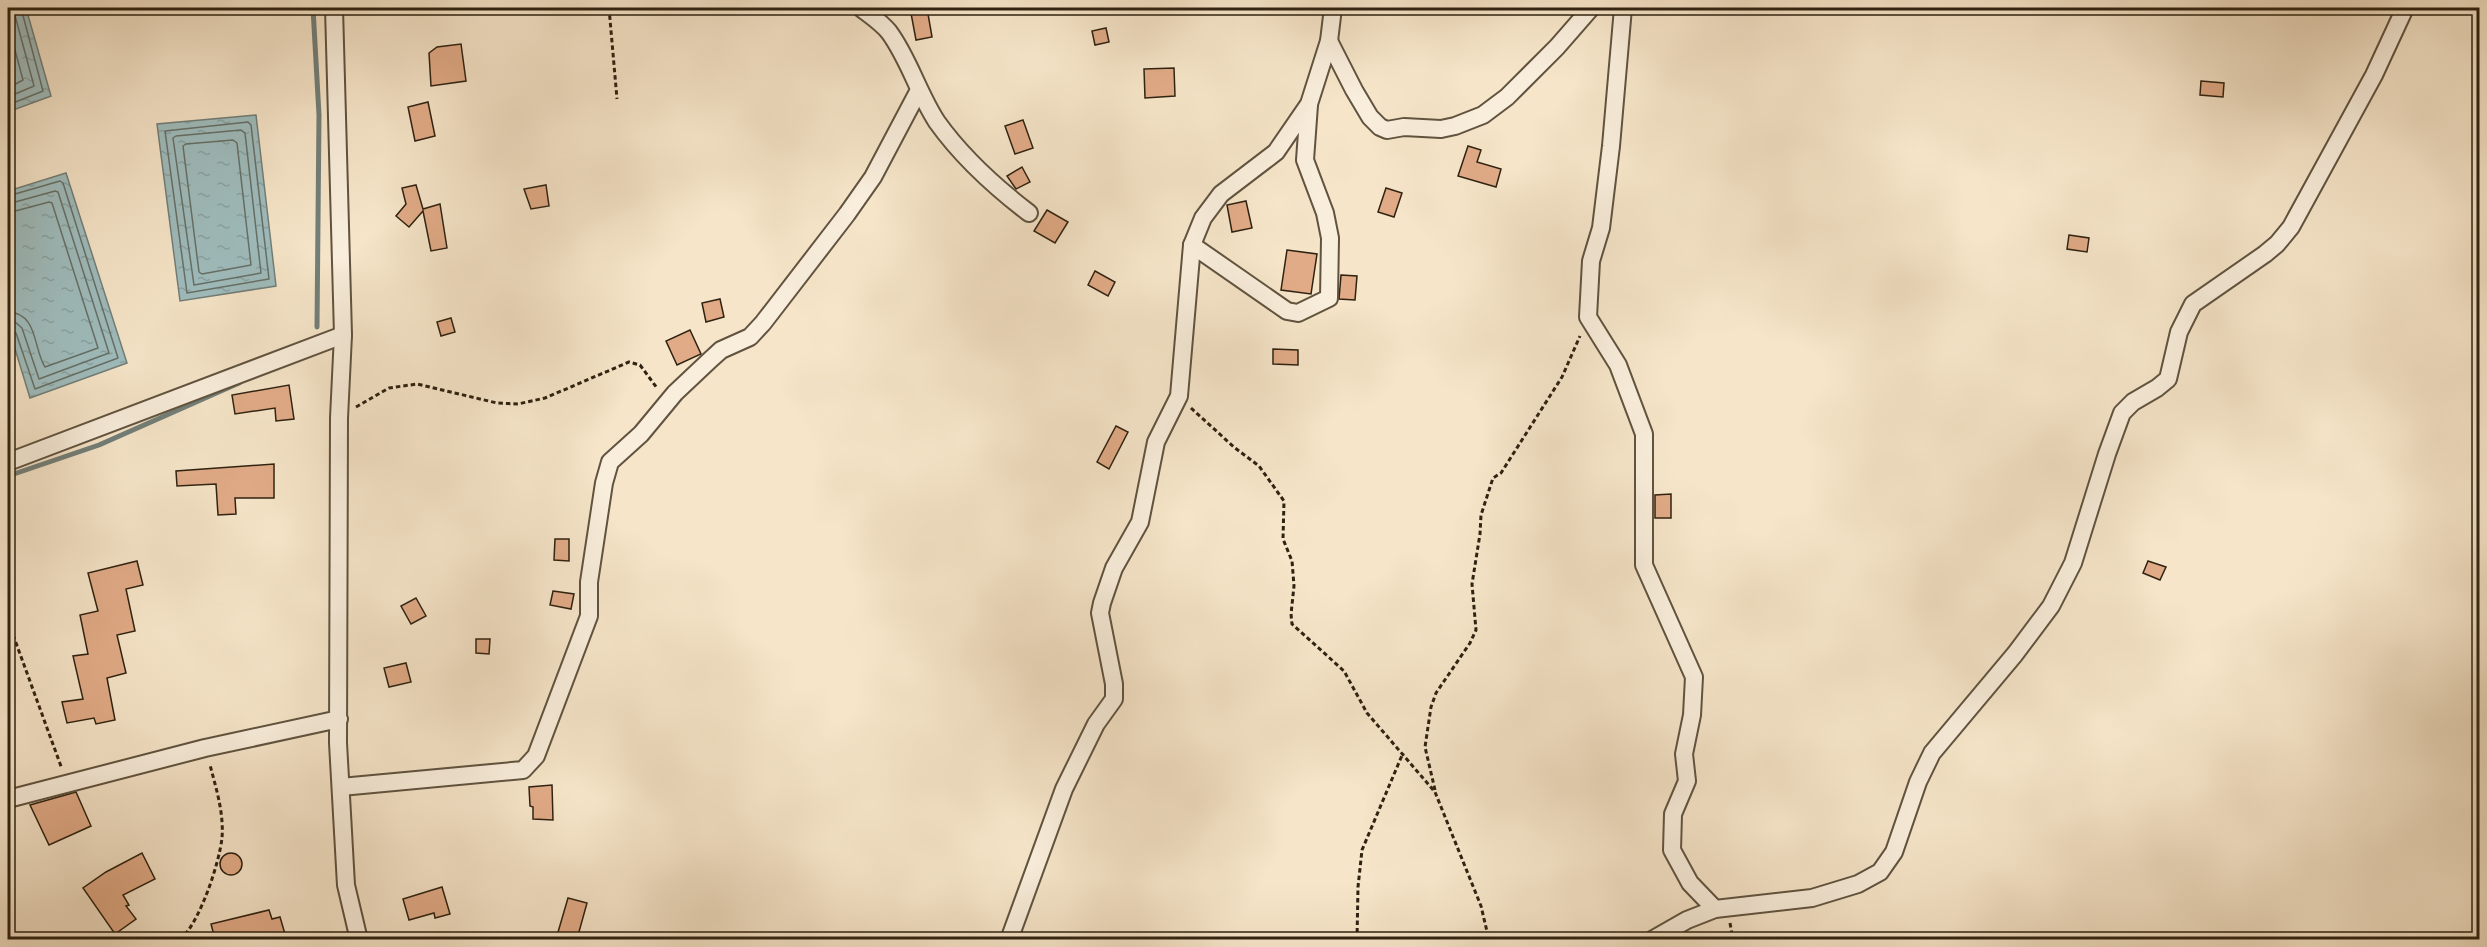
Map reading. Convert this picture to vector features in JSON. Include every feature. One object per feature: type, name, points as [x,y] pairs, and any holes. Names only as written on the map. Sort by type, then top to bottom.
[{"type":"street","points":[[334,8],[343,335],[339,418],[339,719],[346,885],[359,939]]},
{"type":"street","points":[[861,8],[887,30],[901,49],[919,90],[938,122],[997,189],[1029,213]]},
{"type":"street","points":[[1192,245],[1287,311],[1298,313],[1329,298],[1330,238],[1325,213],[1305,160],[1309,104],[1329,41],[1333,8]]},
{"type":"street","points":[[1329,41],[1370,117],[1380,127],[1387,130],[1404,127],[1441,129],[1483,116],[1507,97],[1557,47],[1591,8]]},
{"type":"street","points":[[1623,8],[1611,146],[1601,228],[1591,261],[1588,317],[1618,365],[1644,434],[1644,565],[1694,677],[1692,715],[1684,754],[1687,781],[1673,814],[1672,850],[1690,883],[1715,909]]},
{"type":"street","points":[[1652,939],[1687,920],[1715,909],[1812,898],[1858,884],[1880,872],[1894,852],[1918,782],[1932,753],[2015,654],[2051,606],[2073,563],[2122,413],[2133,402],[2168,379],[2179,332],[2193,304],[2265,254],[2291,228],[2374,75],[2405,8]]},
{"type":"street","points":[[341,787],[523,770],[536,756],[589,616],[589,582],[604,483],[610,462],[641,434],[667,403],[721,350],[750,337],[763,323],[873,177],[919,90]]},
{"type":"street","points":[[1009,939],[1064,789],[1096,724],[1114,699],[1114,684],[1100,613],[1114,568],[1140,522],[1156,442],[1179,396],[1192,245],[1203,218],[1221,194],[1276,152],[1309,104]]},
{"type":"street","points":[[8,462],[343,335]]},
{"type":"street","points":[[8,799],[205,748],[339,719]]},
{"type":"path","points":[[609,8],[617,99]]},
{"type":"path","points":[[1489,939],[1481,906],[1435,792],[1425,747],[1436,693],[1470,643],[1476,630],[1472,584],[1481,515],[1494,478],[1501,473],[1562,377],[1588,317]]},
{"type":"path","points":[[339,418],[389,388],[400,384],[417,384],[497,403],[518,404],[545,398],[629,362],[640,365],[667,403]]},
{"type":"path","points":[[1179,396],[1235,448],[1260,466],[1277,488],[1284,501],[1283,540],[1292,561],[1294,586],[1292,624],[1344,671],[1366,713],[1435,792]]},
{"type":"path","points":[[8,621],[67,782]]},
{"type":"path","points":[[180,939],[196,918],[222,837],[219,801],[205,748]]},
{"type":"path","points":[[1357,939],[1358,887],[1362,850],[1403,753]]},
{"type":"water","points":[[8,8],[26,8],[51,96],[8,112]]},
{"type":"water","points":[[256,115],[276,286],[180,301],[157,124]]},
{"type":"water","points":[[66,173],[127,363],[30,398],[8,326],[8,191]]},
{"type":"building","points":[[910,8],[927,8],[932,37],[916,40]]},
{"type":"building","points":[[1106,28],[1109,42],[1095,45],[1092,31]]},
{"type":"building","points":[[461,44],[466,81],[431,86],[429,53],[437,47]]},
{"type":"building","points":[[1174,68],[1175,96],[1145,98],[1144,69]]},
{"type":"building","points":[[2201,81],[2224,83],[2223,97],[2200,95]]},
{"type":"building","points":[[428,102],[435,136],[415,141],[408,107]]},
{"type":"building","points":[[1023,120],[1033,148],[1015,154],[1005,126]]},
{"type":"building","points":[[1468,146],[1481,150],[1477,162],[1501,169],[1496,187],[1458,176]]},
{"type":"building","points":[[1022,167],[1030,182],[1016,189],[1007,176]]},
{"type":"building","points":[[416,185],[423,209],[440,204],[447,248],[431,251],[423,211],[409,227],[396,216],[406,204],[402,188]]},
{"type":"building","points":[[546,185],[549,206],[531,209],[524,189]]},
{"type":"building","points":[[1386,188],[1402,193],[1394,217],[1378,212]]},
{"type":"building","points":[[1246,201],[1252,228],[1232,232],[1227,205]]},
{"type":"building","points":[[1047,210],[1068,222],[1055,243],[1034,231]]},
{"type":"building","points":[[2069,235],[2089,238],[2087,252],[2067,249]]},
{"type":"building","points":[[1287,250],[1317,254],[1311,294],[1281,290]]},
{"type":"building","points":[[1095,271],[1115,282],[1108,296],[1088,285]]},
{"type":"building","points":[[1341,275],[1357,276],[1355,300],[1339,299]]},
{"type":"building","points":[[720,299],[724,317],[706,322],[702,303]]},
{"type":"building","points":[[451,318],[455,332],[441,336],[437,322]]},
{"type":"building","points":[[690,330],[701,354],[677,365],[666,341]]},
{"type":"building","points":[[1273,349],[1298,350],[1298,365],[1273,364]]},
{"type":"building","points":[[289,385],[294,419],[276,421],[275,408],[235,414],[232,395]]},
{"type":"building","points":[[1116,426],[1128,432],[1109,469],[1097,462]]},
{"type":"building","points":[[274,464],[274,498],[235,498],[236,514],[218,515],[216,484],[177,486],[176,471]]},
{"type":"building","points":[[1671,494],[1671,518],[1655,518],[1655,495]]},
{"type":"building","points":[[555,539],[569,539],[569,561],[554,560]]},
{"type":"building","points":[[137,561],[143,585],[126,589],[135,631],[117,635],[126,673],[107,678],[115,720],[96,724],[94,718],[67,723],[62,702],[83,699],[73,656],[88,654],[80,615],[98,611],[88,573]]},
{"type":"building","points":[[2148,561],[2166,567],[2160,580],[2143,573]]},
{"type":"building","points":[[553,591],[574,594],[571,609],[550,605]]},
{"type":"building","points":[[416,598],[426,616],[411,624],[401,606]]},
{"type":"building","points":[[476,639],[490,639],[489,654],[476,653]]},
{"type":"building","points":[[406,663],[411,682],[389,687],[384,668]]},
{"type":"building","points":[[552,785],[553,820],[533,819],[529,787]]},
{"type":"building","points":[[76,792],[91,826],[49,845],[30,805]]},
{"type":"building","points":[[142,853],[155,879],[123,895],[129,905],[126,906],[136,919],[115,934],[83,888],[106,872]]},
{"type":"building","points":[[231,853],[241,860],[242,864],[235,874],[231,875],[221,868],[220,864],[227,854]]},
{"type":"building","points":[[442,887],[450,914],[435,918],[434,913],[409,920],[403,899]]},
{"type":"building","points":[[568,898],[587,903],[577,939],[556,939]]},
{"type":"building","points":[[269,910],[272,919],[280,917],[285,934],[276,936],[277,939],[215,939],[211,924]]},
{"type":"waterway","points":[[313,8],[319,115],[317,327]]},
{"type":"waterway","points":[[8,476],[99,445],[239,383]]}]
